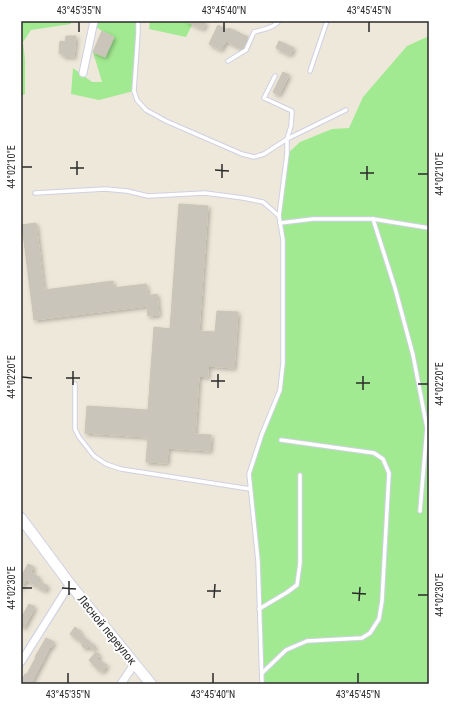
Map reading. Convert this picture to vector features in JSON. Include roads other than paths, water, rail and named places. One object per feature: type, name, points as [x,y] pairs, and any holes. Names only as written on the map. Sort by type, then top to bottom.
[{"type":"main road","name":"Лесной переулок","points":[[21,518],[70,584],[135,662],[151,684]]},
{"type":"street","points":[[83,73],[94,21]]},
{"type":"street","points":[[21,662],[70,584]]},
{"type":"street","points":[[121,684],[135,662]]},
{"type":"lane","points":[[138,21],[134,91],[137,100],[146,110],[166,121],[242,154],[254,157],[264,154],[288,139],[346,110]]},
{"type":"lane","points":[[228,61],[246,50],[254,32],[272,27],[277,24],[278,21]]},
{"type":"lane","points":[[310,71],[327,21]]},
{"type":"lane","points":[[262,684],[258,561],[249,474],[262,434],[280,390],[283,363],[283,240],[279,216],[288,154],[288,139],[292,111],[264,98],[275,76]]},
{"type":"lane","points":[[35,193],[105,189],[127,191],[148,196],[205,193],[263,202],[279,216]]},
{"type":"lane","points":[[280,223],[313,218],[372,220],[429,228]]},
{"type":"lane","points":[[372,220],[395,288],[413,355],[428,428],[420,512]]},
{"type":"lane","points":[[75,384],[75,429],[79,437],[94,456],[106,464],[121,469],[250,489]]},
{"type":"lane","points":[[262,673],[286,650],[307,641],[362,638],[370,633],[379,619],[382,601],[389,472],[383,459],[374,453],[281,440]]},
{"type":"lane","points":[[259,609],[297,585],[300,563],[300,475]]}]
